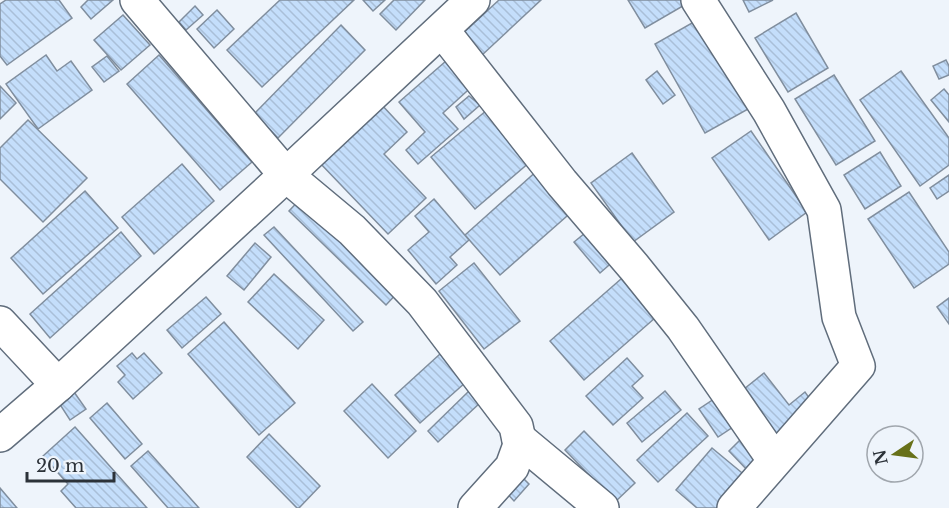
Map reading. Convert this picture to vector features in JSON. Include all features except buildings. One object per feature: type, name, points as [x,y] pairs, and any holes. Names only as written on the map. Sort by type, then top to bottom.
[{"type":"street","points":[[137,0],[286,175],[352,230],[422,302],[516,426],[520,444],[513,467],[475,508]]},
{"type":"street","points":[[0,435],[58,385],[473,0]]},
{"type":"street","points":[[698,0],[769,111],[824,210],[839,317],[858,366],[735,508]]},
{"type":"street","points":[[442,30],[562,183],[684,328],[768,451]]},
{"type":"street","points":[[0,323],[58,385]]},
{"type":"street","points":[[519,439],[602,508]]}]
